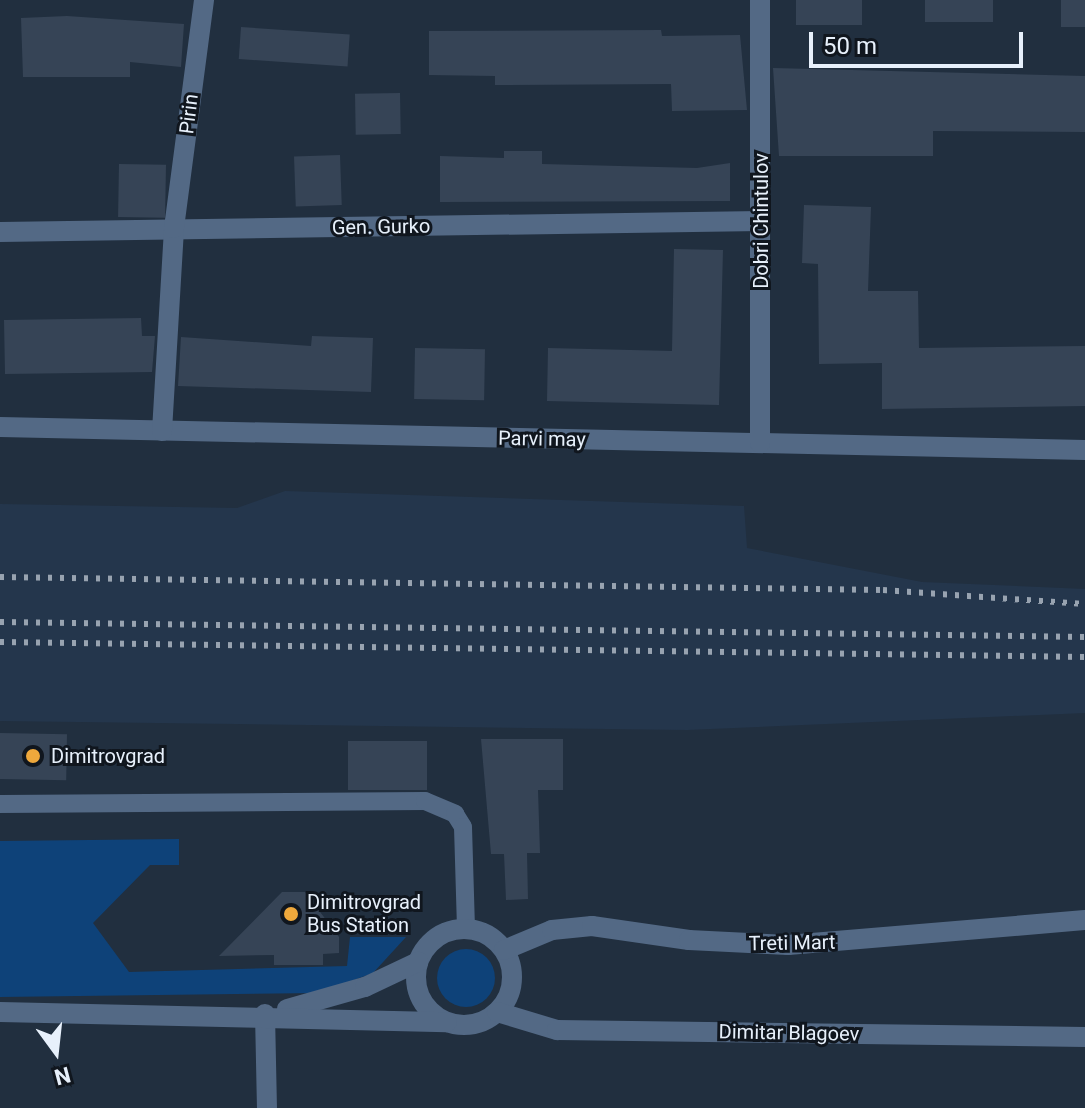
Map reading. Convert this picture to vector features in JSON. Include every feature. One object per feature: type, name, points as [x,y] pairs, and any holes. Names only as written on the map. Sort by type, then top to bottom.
[{"type":"street","name":"Pirin","points":[[162,431],[174,228],[204,0]]},
{"type":"street","name":"Dobri Chintulov","points":[[760,0],[760,443]]},
{"type":"street","name":"Gen. Gurko","points":[[0,232],[761,221]]},
{"type":"street","name":"Parvi may","points":[[0,427],[1085,450]]},
{"type":"street","name":"Treti Mart","points":[[504,950],[552,930],[592,926],[700,941],[788,945],[1085,920]]},
{"type":"street","points":[[0,1012],[265,1014],[473,1024],[497,1012],[512,983],[504,950],[492,937],[466,929],[433,940],[418,962],[365,987],[265,1014]]},
{"type":"street","points":[[418,962],[421,997],[447,1022]]},
{"type":"street","name":"Dimitar Blagoev","points":[[497,1012],[557,1030],[1085,1037]]},
{"type":"street","points":[[265,1014],[267,1108]]},
{"type":"lane","points":[[0,804],[425,801],[455,814],[463,827],[466,929]]},
{"type":"shaded area","points":[[285,491],[744,506],[747,548],[922,582],[1085,589],[1085,713],[687,730],[0,721],[0,504],[237,508]]},
{"type":"shaded area","points":[[179,839],[179,865],[150,865],[93,923],[129,972],[347,966],[350,937],[406,937],[373,973],[319,993],[0,997],[0,841]]},
{"type":"shaded area","points":[[466,949],[477,951],[486,958],[493,967],[493,989],[486,998],[477,1005],[466,1007],[455,1005],[446,998],[439,989],[437,978],[439,967],[446,958],[455,951]]},
{"type":"building","points":[[796,0],[862,0],[862,25],[796,25]]},
{"type":"building","points":[[925,0],[993,0],[993,22],[925,22]]},
{"type":"building","points":[[1061,0],[1085,0],[1085,27],[1061,27]]},
{"type":"building","points":[[67,16],[184,24],[181,67],[130,62],[130,77],[23,77],[21,18]]},
{"type":"building","points":[[241,27],[350,35],[348,67],[239,59]]},
{"type":"building","points":[[661,30],[662,36],[740,35],[747,110],[672,111],[671,84],[495,85],[495,76],[429,75],[429,31]]},
{"type":"building","points":[[773,68],[1085,76],[1085,132],[933,131],[933,156],[779,156]]},
{"type":"building","points":[[400,93],[401,134],[356,135],[355,94]]},
{"type":"building","points":[[504,151],[542,151],[542,164],[697,168],[730,163],[730,201],[440,202],[440,156],[504,158]]},
{"type":"building","points":[[340,155],[342,205],[296,207],[294,157]]},
{"type":"building","points":[[119,164],[166,165],[165,218],[118,217]]},
{"type":"building","points":[[804,205],[871,207],[868,291],[918,291],[919,348],[1085,346],[1085,406],[882,409],[882,363],[819,364],[818,264],[802,263]]},
{"type":"building","points":[[674,249],[723,250],[719,405],[547,401],[548,348],[672,351]]},
{"type":"building","points":[[141,318],[142,336],[155,336],[152,372],[5,374],[4,320]]},
{"type":"building","points":[[312,336],[373,338],[371,392],[178,386],[181,337],[311,346]]},
{"type":"building","points":[[415,348],[485,349],[484,400],[414,399]]},
{"type":"building","name":"Dimitrovgrad","points":[[0,733],[67,734],[66,780],[0,779]]},
{"type":"building","points":[[481,739],[563,739],[563,790],[538,790],[540,853],[527,853],[528,899],[506,900],[504,854],[491,854]]},
{"type":"building","points":[[348,741],[427,741],[427,790],[348,790]]},
{"type":"building","name":"Dimitrovgrad Bus Station","points":[[282,892],[305,892],[339,937],[339,953],[323,954],[323,965],[274,965],[274,955],[219,956]]},
{"type":"railway","points":[[0,577],[883,590],[1085,604]]},
{"type":"railway","points":[[0,622],[1085,637]]},
{"type":"railway","points":[[0,642],[1085,657]]},
{"type":"place","name":"Dimitrovgrad","points":[[33,756]]},
{"type":"place","name":"Dimitrovgrad Bus Station","points":[[291,914]]}]
